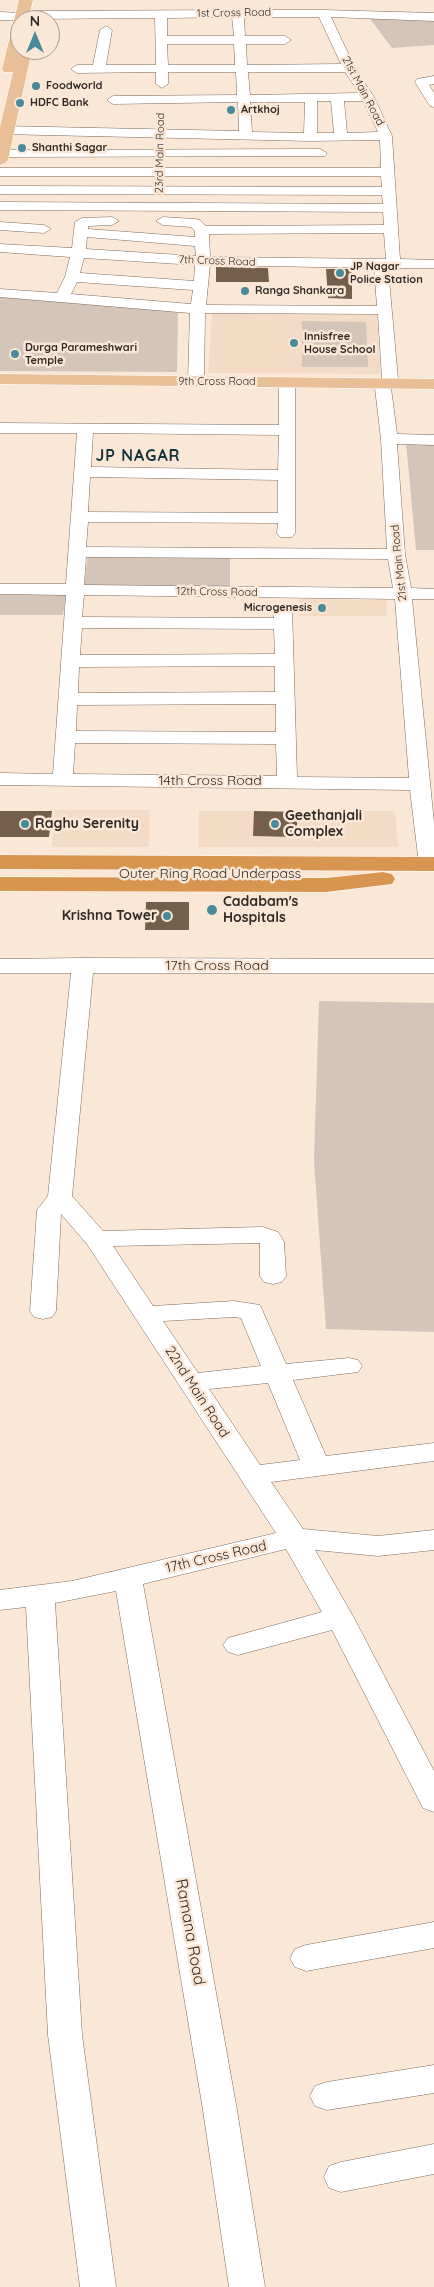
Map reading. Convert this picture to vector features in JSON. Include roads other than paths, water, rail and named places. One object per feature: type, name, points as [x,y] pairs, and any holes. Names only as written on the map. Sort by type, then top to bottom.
[{"type":"highway","points":[[0,853],[382,856],[427,868]]},
{"type":"highway","name":"Outer Ring Road Underpass","points":[[0,862],[427,868]]},
{"type":"highway","points":[[0,884],[326,885],[427,868]]},
{"type":"highway","name":"Outer Ring Road Underpass","points":[[0,874],[427,868]]},
{"type":"main road","points":[[1,157],[4,110],[16,60]]},
{"type":"main road","points":[[4,110],[22,60]]},
{"type":"main road","name":"9th Cross Road","points":[[0,379],[196,381],[434,389]]},
{"type":"main road","name":"9th Cross Road","points":[[0,385],[288,387],[434,384]]},
{"type":"street","points":[[123,14],[124,0]]},
{"type":"street","points":[[188,0],[188,14]]},
{"type":"street","points":[[357,0],[357,14]]},
{"type":"street","name":"1st Cross Road","points":[[60,17],[123,14],[238,13],[422,13],[434,17]]},
{"type":"street","points":[[238,13],[241,41],[242,99],[246,135]]},
{"type":"street","name":"21st Main Road","points":[[323,13],[349,68],[368,97],[386,136],[382,153],[388,172],[393,249],[387,264],[386,310],[390,379],[386,386],[396,554],[403,593],[427,868]]},
{"type":"street","name":"23rd Main Road","points":[[161,14],[159,34],[163,69],[159,125],[158,189],[160,206],[167,221]]},
{"type":"street","points":[[98,69],[106,30]]},
{"type":"street","points":[[159,34],[198,55],[241,68],[349,68]]},
{"type":"street","points":[[77,69],[163,69],[241,41]]},
{"type":"street","points":[[241,41],[283,69],[311,98],[310,137]]},
{"type":"street","points":[[198,55],[199,104]]},
{"type":"street","points":[[110,132],[116,69]]},
{"type":"street","points":[[113,100],[161,100],[199,104],[242,99],[283,69]]},
{"type":"street","points":[[434,80],[421,82],[434,103]]},
{"type":"street","points":[[337,97],[341,137]]},
{"type":"street","points":[[311,98],[368,97]]},
{"type":"street","points":[[213,134],[214,120]]},
{"type":"street","points":[[3,130],[110,132],[159,125],[199,130],[213,134],[246,135],[281,132],[310,137],[386,136]]},
{"type":"street","points":[[79,153],[80,132]]},
{"type":"street","points":[[1,157],[79,153],[338,153]]},
{"type":"street","points":[[0,172],[388,172]]},
{"type":"street","points":[[0,190],[389,191]]},
{"type":"street","points":[[0,206],[390,208]]},
{"type":"street","points":[[62,297],[72,277],[78,253],[79,233],[82,222],[127,221]]},
{"type":"street","points":[[147,221],[195,223],[202,245],[196,381]]},
{"type":"street","points":[[0,226],[44,229]]},
{"type":"street","points":[[202,245],[392,229]]},
{"type":"street","points":[[79,233],[202,245],[335,248]]},
{"type":"street","name":"7th Cross Road","points":[[0,248],[78,253],[202,245],[387,264],[434,264]]},
{"type":"street","points":[[374,249],[393,249]]},
{"type":"street","points":[[72,277],[200,286]]},
{"type":"street","points":[[0,293],[198,309],[386,310]]},
{"type":"street","points":[[286,553],[288,387]]},
{"type":"street","points":[[0,428],[287,430]]},
{"type":"street","points":[[63,780],[85,429]]},
{"type":"street","points":[[389,439],[434,440]]},
{"type":"street","points":[[82,472],[286,475]]},
{"type":"street","points":[[79,517],[286,518]]},
{"type":"street","points":[[77,552],[396,554]]},
{"type":"street","name":"12th Cross Road","points":[[0,589],[434,594]]},
{"type":"street","points":[[282,592],[287,781]]},
{"type":"street","points":[[73,622],[283,624]]},
{"type":"street","points":[[71,661],[284,660]]},
{"type":"street","points":[[68,699],[285,698]]},
{"type":"street","points":[[66,737],[286,738]]},
{"type":"street","name":"14th Cross Road","points":[[0,779],[419,784]]},
{"type":"street","points":[[43,1311],[49,1210],[60,1197],[83,965]]},
{"type":"street","name":"17th Cross Road","points":[[0,966],[434,966]]},
{"type":"street","name":"22nd Main Road","points":[[60,1197],[96,1238],[294,1538],[340,1618],[434,1800]]},
{"type":"street","points":[[96,1238],[263,1235],[272,1242],[272,1276]]},
{"type":"street","points":[[146,1314],[234,1309],[251,1311],[317,1467]]},
{"type":"street","points":[[191,1382],[349,1366]]},
{"type":"street","points":[[252,1475],[434,1452]]},
{"type":"street","name":"17th Cross Road","points":[[0,1600],[72,1591],[294,1538],[378,1546],[434,1540]]},
{"type":"street","name":"Ramana Road","points":[[128,1578],[210,2051],[247,2287]]},
{"type":"street","points":[[40,1595],[65,2035],[98,2287]]},
{"type":"street","points":[[238,1645],[340,1618]]},
{"type":"street","points":[[306,1958],[434,1935]]},
{"type":"street","points":[[327,2096],[434,2079]]},
{"type":"street","points":[[341,2177],[434,2159]]},
{"type":"place","name":"Foodworld","points":[[36,86]]},
{"type":"place","name":"HDFC Bank","points":[[20,103]]},
{"type":"place","name":"Artkhoj","points":[[231,110]]},
{"type":"place","name":"Shanthi Sagar","points":[[22,148]]},
{"type":"place","name":"JP Nagar Police Station","points":[[340,273]]},
{"type":"place","name":"Ranga Shankara","points":[[245,291]]},
{"type":"place","name":"Innisfree House School","points":[[294,343]]},
{"type":"place","name":"Durga Parameshwari Temple","points":[[15,354]]},
{"type":"place","name":"Microgenesis","points":[[322,608]]},
{"type":"place","name":"Raghu Serenity","points":[[25,824]]},
{"type":"place","name":"Geethanjali Complex","points":[[275,824]]},
{"type":"place","name":"Cadabam's Hospitals","points":[[212,910]]},
{"type":"place","name":"Krishna Tower","points":[[167,916]]},
{"type":"district","name":"JP NAGAR","points":[[138,456]]}]
